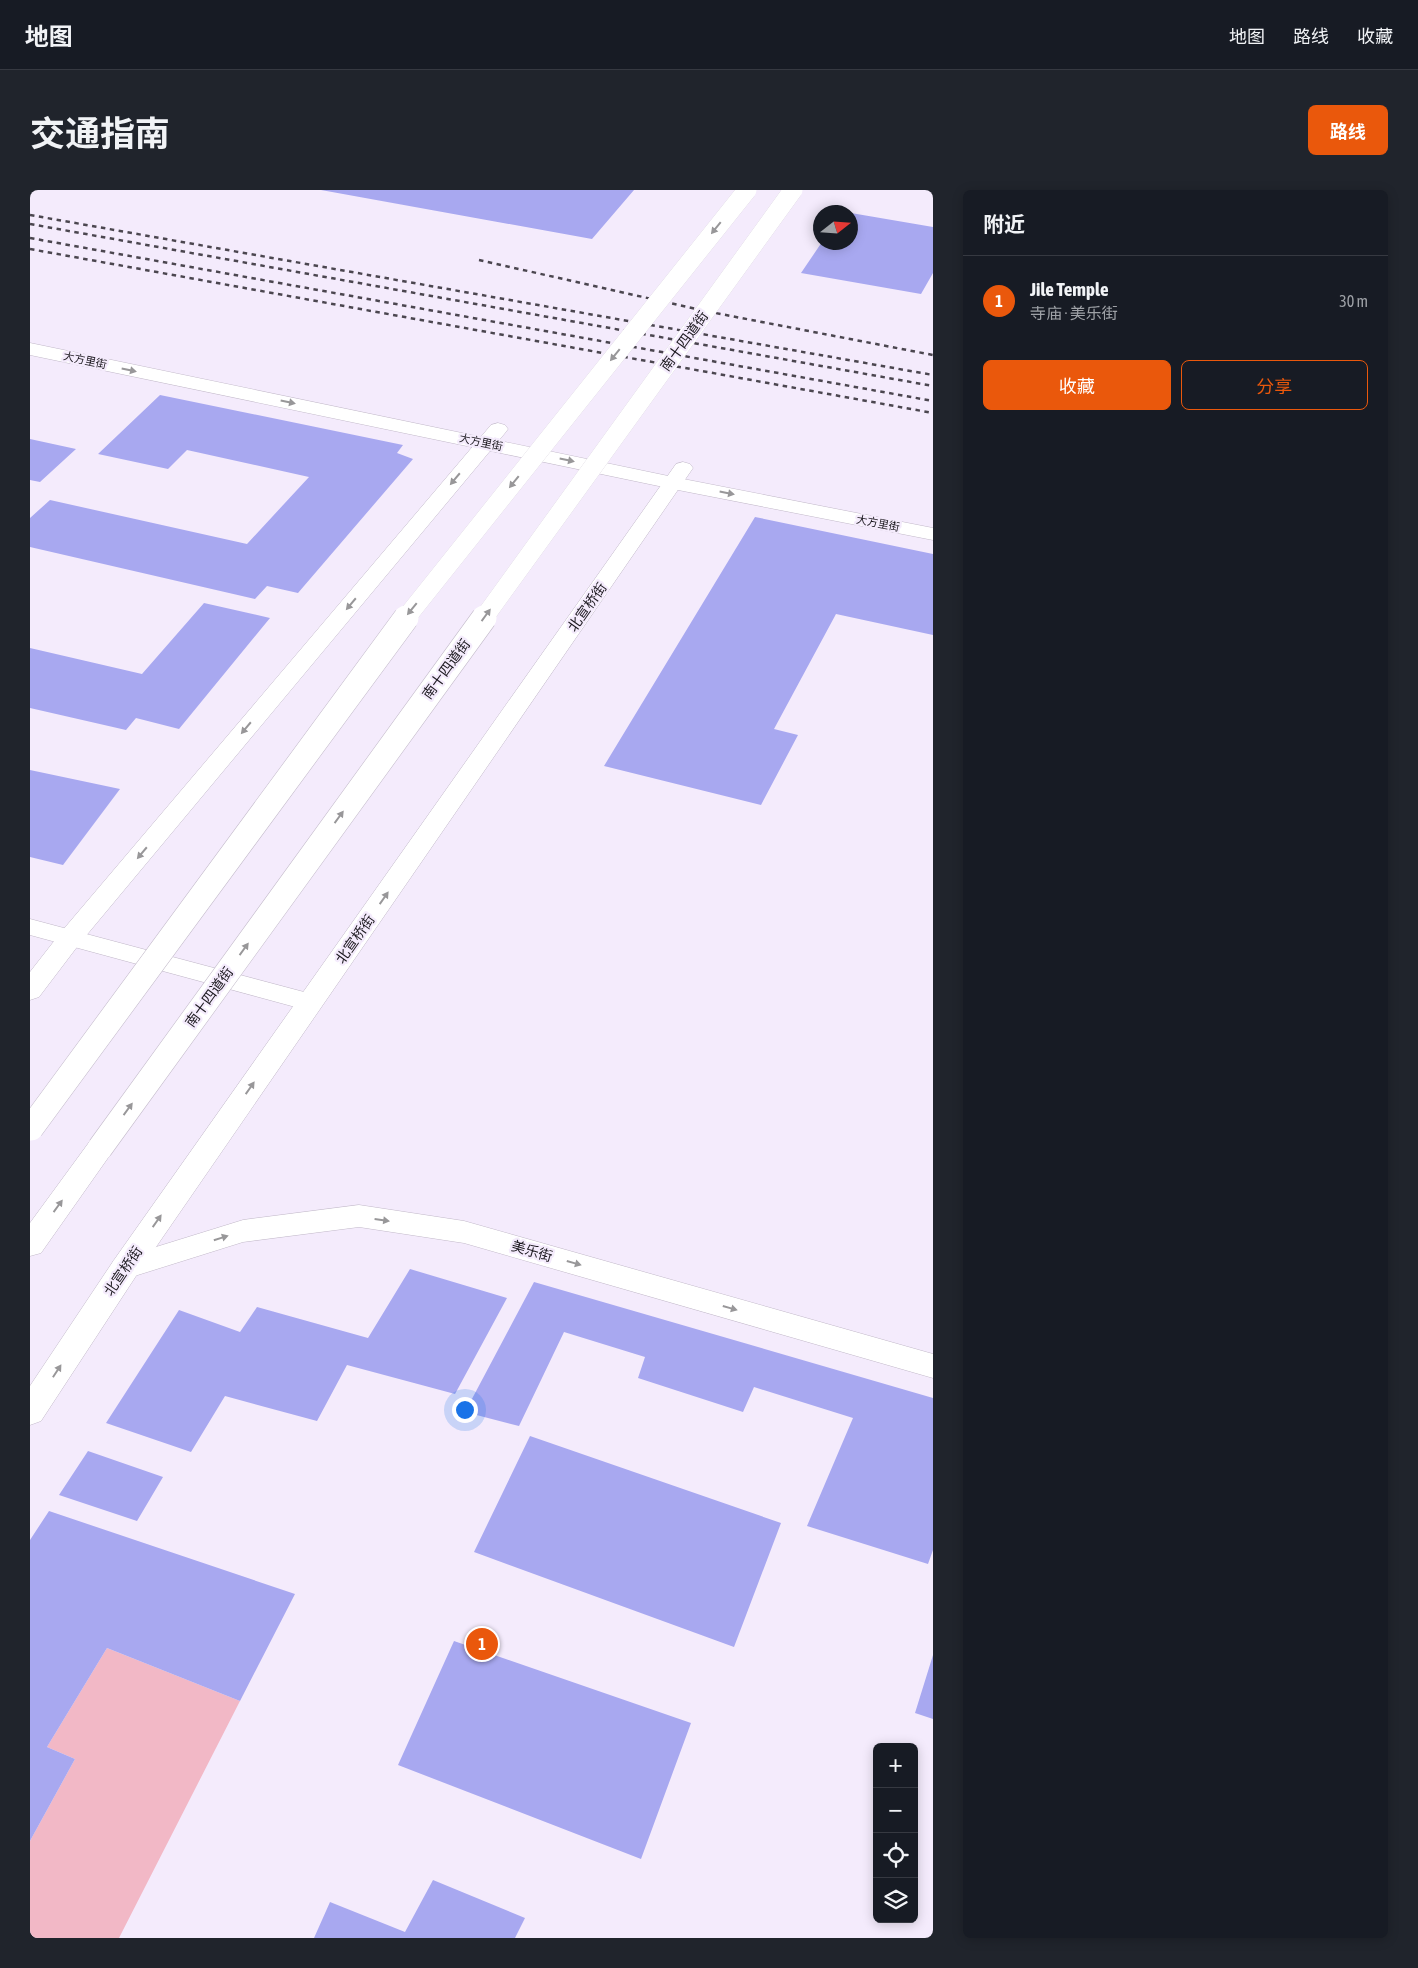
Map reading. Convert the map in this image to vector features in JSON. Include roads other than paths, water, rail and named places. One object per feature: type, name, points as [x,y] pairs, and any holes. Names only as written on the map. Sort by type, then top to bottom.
[{"type":"main road","points":[[30,1128],[388,640],[747,190]]},
{"type":"main road","name":"南十四道街","points":[[30,1245],[793,190]]},
{"type":"main road","name":"大方里街","points":[[30,335],[678,475],[933,534]]},
{"type":"main road","name":"大方里街","points":[[30,349],[492,436]]},
{"type":"main road","points":[[30,991],[72,937],[492,436]]},
{"type":"main road","name":"大方里街","points":[[678,475],[933,518]]},
{"type":"main road","name":"北宣桥街","points":[[30,1412],[125,1268],[678,475]]},
{"type":"main road","points":[[30,927],[310,1002]]},
{"type":"main road","name":"美乐街","points":[[125,1268],[243,1231],[359,1216],[464,1232],[933,1366]]},
{"type":"railway","points":[[30,215],[933,375]]},
{"type":"railway","points":[[30,224],[933,386]]},
{"type":"railway","points":[[30,238],[933,401]]},
{"type":"railway","points":[[30,249],[933,413]]},
{"type":"railway","points":[[479,260],[705,311],[933,355]]},
{"type":"place","name":"Jile Temple","points":[[482,1644]]}]
